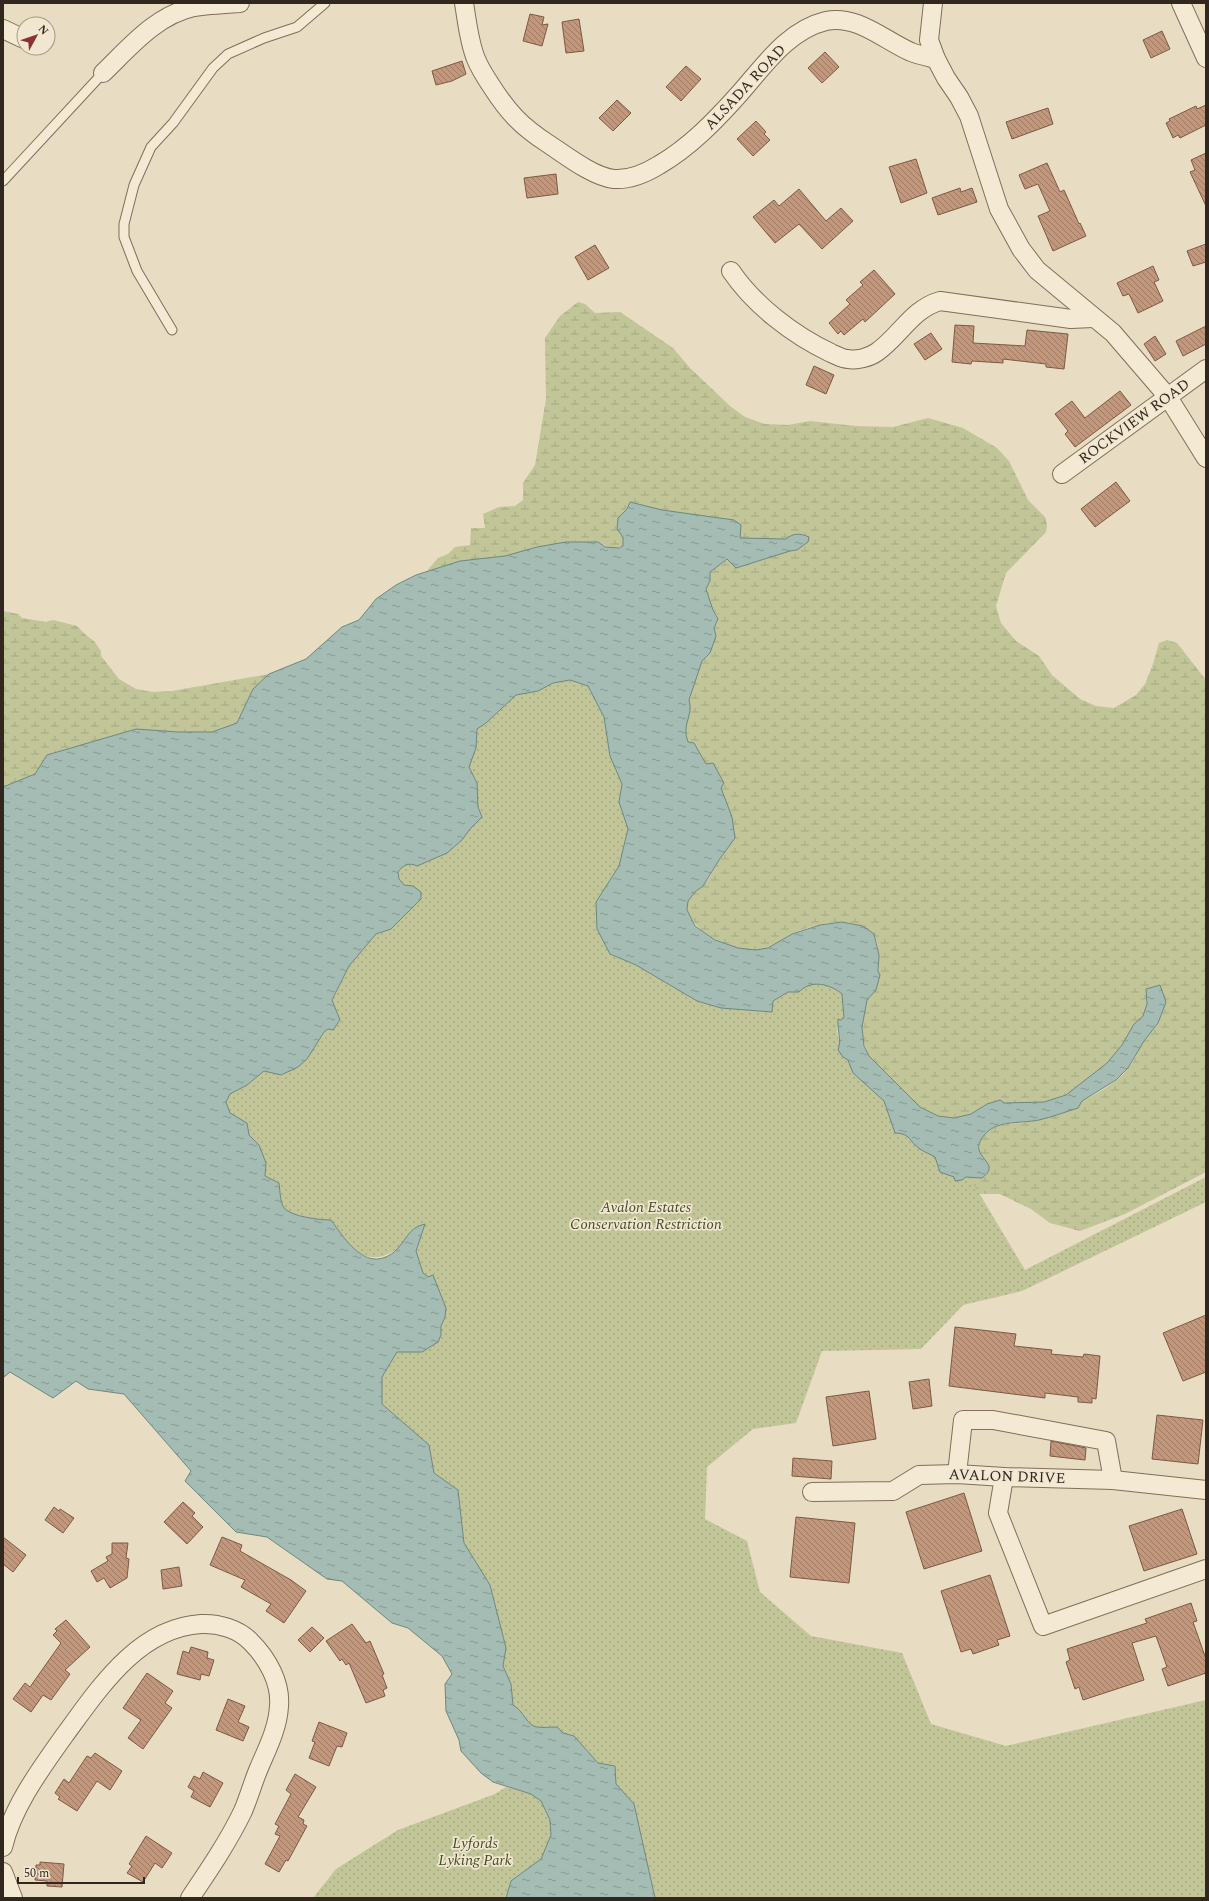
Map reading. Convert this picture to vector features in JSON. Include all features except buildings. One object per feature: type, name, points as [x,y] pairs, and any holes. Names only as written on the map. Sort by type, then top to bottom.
[{"type":"street","points":[[103,73],[151,27],[172,15],[193,8],[240,3]]},
{"type":"street","name":"ALSADA ROAD","points":[[464,3],[476,58],[510,114],[523,125],[581,164],[600,175],[614,178],[632,176],[649,171],[671,158],[714,122],[784,44],[812,26],[827,21],[843,20],[861,25],[911,52],[936,60]]},
{"type":"street","points":[[932,3],[929,40],[936,60],[959,97],[968,116],[999,209],[1020,249],[1037,270],[1093,318],[1113,333],[1168,397],[1206,458]]},
{"type":"street","points":[[1181,3],[1206,58]]},
{"type":"street","points":[[3,29],[16,36]]},
{"type":"street","points":[[731,271],[740,285],[781,322],[818,347],[848,360],[865,358],[877,352],[928,304],[940,301],[1071,319],[1093,318]]},
{"type":"street","name":"ROCKVIEW ROAD","points":[[1062,474],[1206,369]]},
{"type":"street","points":[[957,1474],[963,1420],[993,1420],[1106,1441],[1113,1480]]},
{"type":"street","name":"AVALON DRIVE","points":[[812,1492],[893,1491],[919,1475],[957,1474],[1113,1480],[1206,1490]]},
{"type":"street","points":[[1004,1477],[998,1513],[1043,1626],[1206,1569]]},
{"type":"street","points":[[3,1847],[13,1816],[40,1770],[112,1673],[147,1642],[170,1630],[196,1624],[220,1625],[239,1633],[256,1647],[271,1669],[276,1682],[279,1706],[274,1732],[244,1809],[232,1832],[190,1898]]},
{"type":"street","points":[[3,1872],[13,1898]]},
{"type":"lane","points":[[172,330],[137,271],[124,237],[124,224],[134,185],[151,147],[173,123],[213,68],[228,54],[264,38],[297,27],[325,3]]},
{"type":"lane","points":[[3,181],[103,73]]},
{"type":"green space","points":[[578,302],[585,304],[595,313],[620,312],[673,348],[690,368],[730,406],[745,417],[765,424],[788,425],[810,421],[855,426],[893,427],[928,418],[963,428],[997,448],[1009,461],[1028,500],[1045,517],[1047,525],[1046,532],[1006,573],[996,606],[1001,623],[1016,641],[1039,656],[1052,675],[1080,699],[1096,706],[1114,708],[1136,695],[1145,684],[1159,643],[1167,640],[1177,643],[1206,680],[1206,1172],[1125,1214],[1080,1231],[1050,1223],[1031,1209],[1000,1194],[967,1194],[619,866],[838,1050],[979,1150],[981,1139],[986,1132],[994,1127],[1041,1119],[1088,1098],[1110,1085],[1128,1069],[1143,1042],[1158,1023],[1146,989],[1147,1004],[1143,1016],[1134,1024],[1122,1045],[1107,1063],[1066,1095],[1044,1102],[987,1104],[971,1114],[954,1118],[938,1116],[920,1107],[869,1056],[866,1050],[862,1029],[863,1015],[867,1001],[875,990],[879,968],[877,943],[872,933],[864,927],[844,922],[821,924],[800,930],[761,950],[749,950],[735,948],[721,943],[703,931],[694,922],[689,914],[687,905],[688,901],[710,877],[719,860],[735,838],[729,811],[719,788],[694,743],[688,742],[686,736],[690,710],[689,700],[702,661],[710,653],[715,636],[714,628],[717,623],[717,615],[713,610],[706,589],[710,581],[709,572],[728,559],[797,550],[786,539],[740,538],[661,510],[630,502],[618,518],[618,529],[623,537],[623,546],[616,548],[598,542],[537,547],[505,556],[460,561],[427,571],[438,558],[448,554],[455,547],[470,545],[471,528],[485,528],[483,514],[499,507],[515,506],[523,500],[523,483],[535,465],[546,399],[545,338],[560,316]]},
{"type":"green space","points":[[3,611],[18,614],[22,618],[46,622],[53,620],[77,626],[94,641],[101,651],[101,656],[119,679],[136,689],[152,692],[172,691],[269,674],[253,689],[237,723],[212,732],[178,732],[136,729],[47,755],[35,774],[3,787]]},
{"type":"green space","name":"Avalon Estates Conservation Restriction","points":[[570,680],[588,686],[604,717],[610,756],[622,784],[619,802],[628,829],[619,866],[596,902],[610,954],[636,965],[697,1001],[721,1008],[771,1012],[773,1001],[788,992],[799,992],[810,985],[815,984],[827,986],[842,994],[844,1018],[838,1020],[837,1031],[843,1057],[848,1060],[853,1073],[884,1101],[895,1133],[900,1133],[907,1136],[920,1149],[935,1157],[940,1172],[954,1177],[970,1178],[1025,1270],[1206,1177],[1206,1202],[1022,1291],[963,1305],[921,1349],[822,1351],[796,1423],[753,1429],[707,1467],[705,1519],[747,1541],[760,1592],[811,1636],[902,1653],[931,1724],[1006,1746],[1206,1700],[1206,1898],[655,1898],[634,1804],[616,1784],[615,1766],[598,1763],[574,1736],[563,1733],[557,1727],[534,1726],[513,1705],[511,1684],[503,1666],[506,1648],[490,1585],[464,1543],[458,1490],[434,1473],[429,1445],[382,1404],[382,1377],[397,1352],[422,1352],[441,1335],[441,1326],[445,1317],[433,1275],[428,1277],[423,1273],[416,1251],[425,1224],[399,1248],[380,1257],[371,1257],[360,1253],[346,1243],[331,1220],[306,1217],[293,1214],[288,1211],[284,1208],[282,1203],[279,1183],[265,1176],[266,1163],[259,1145],[249,1135],[247,1123],[230,1113],[226,1102],[230,1094],[247,1085],[264,1071],[281,1075],[307,1059],[324,1032],[340,1020],[332,1001],[349,966],[376,934],[391,929],[404,885],[399,879],[398,872],[403,865],[412,863],[462,840],[482,817],[478,807],[477,783],[469,767],[476,748],[477,729],[486,723],[516,695],[538,691],[553,683]]},
{"type":"green space","name":"Lyfords Lyking Park","points":[[506,1787],[531,1794],[541,1801],[550,1820],[551,1835],[541,1859],[511,1881],[506,1898],[313,1898],[336,1869],[398,1830],[495,1794]]},
{"type":"water","points":[[630,502],[662,510],[734,520],[741,525],[740,538],[786,539],[797,534],[809,537],[808,542],[797,550],[736,568],[727,559],[710,572],[710,581],[706,589],[713,610],[718,619],[714,628],[716,636],[710,653],[702,661],[689,700],[690,710],[686,736],[688,742],[694,743],[706,764],[713,763],[724,783],[721,788],[732,817],[735,838],[703,886],[695,892],[688,901],[687,910],[695,926],[715,940],[738,948],[756,950],[768,948],[792,934],[820,925],[842,922],[863,926],[874,934],[879,955],[878,971],[880,975],[876,990],[867,1000],[862,1027],[864,1046],[869,1056],[920,1107],[938,1116],[954,1118],[971,1114],[987,1104],[1000,1100],[1004,1103],[1044,1102],[1066,1095],[1107,1063],[1122,1045],[1134,1024],[1143,1016],[1147,1004],[1146,989],[1160,985],[1166,1002],[1158,1023],[1144,1041],[1128,1068],[1116,1080],[1082,1101],[1078,1108],[1039,1120],[1008,1123],[993,1128],[982,1138],[979,1145],[979,1150],[989,1167],[987,1174],[982,1178],[966,1177],[962,1180],[955,1181],[954,1177],[940,1172],[935,1157],[916,1146],[907,1136],[900,1133],[895,1133],[884,1101],[853,1073],[848,1060],[843,1057],[838,1050],[840,1042],[838,1019],[841,1020],[844,1018],[842,994],[832,988],[815,984],[809,985],[799,992],[788,992],[773,1001],[772,1012],[721,1008],[697,1001],[636,965],[610,954],[597,929],[596,902],[619,866],[628,829],[619,802],[622,784],[610,756],[604,717],[588,686],[570,680],[553,683],[538,691],[516,695],[486,723],[477,729],[476,748],[469,767],[477,783],[478,807],[482,817],[462,840],[447,853],[417,866],[411,864],[406,865],[398,872],[399,879],[404,885],[413,886],[421,892],[421,899],[391,929],[376,934],[349,966],[332,1000],[340,1020],[333,1030],[328,1029],[324,1032],[307,1059],[298,1067],[281,1075],[264,1071],[247,1085],[230,1094],[226,1102],[230,1113],[247,1123],[249,1135],[259,1145],[266,1163],[265,1176],[279,1183],[282,1203],[284,1208],[288,1211],[293,1214],[306,1217],[331,1220],[357,1251],[365,1257],[374,1259],[384,1258],[394,1252],[414,1229],[425,1224],[416,1251],[423,1273],[428,1277],[433,1275],[446,1308],[445,1317],[441,1326],[441,1335],[438,1342],[422,1352],[397,1352],[382,1377],[382,1404],[429,1445],[434,1473],[458,1490],[464,1543],[490,1585],[506,1648],[503,1666],[511,1684],[513,1705],[534,1726],[557,1727],[563,1733],[574,1736],[598,1763],[615,1766],[616,1784],[634,1804],[655,1898],[506,1898],[511,1881],[541,1859],[551,1835],[550,1820],[541,1801],[531,1794],[493,1782],[481,1773],[461,1751],[459,1740],[446,1711],[445,1684],[452,1674],[442,1656],[408,1628],[392,1623],[342,1581],[327,1579],[267,1537],[236,1532],[185,1481],[191,1471],[124,1394],[88,1389],[76,1381],[53,1398],[10,1372],[3,1378],[3,787],[35,774],[47,755],[136,729],[178,732],[212,732],[237,723],[253,689],[269,674],[306,659],[342,627],[359,620],[376,599],[396,585],[416,575],[460,561],[505,556],[537,547],[566,542],[598,542],[605,547],[619,548],[623,546],[623,537],[617,529],[618,518],[627,509]]}]
